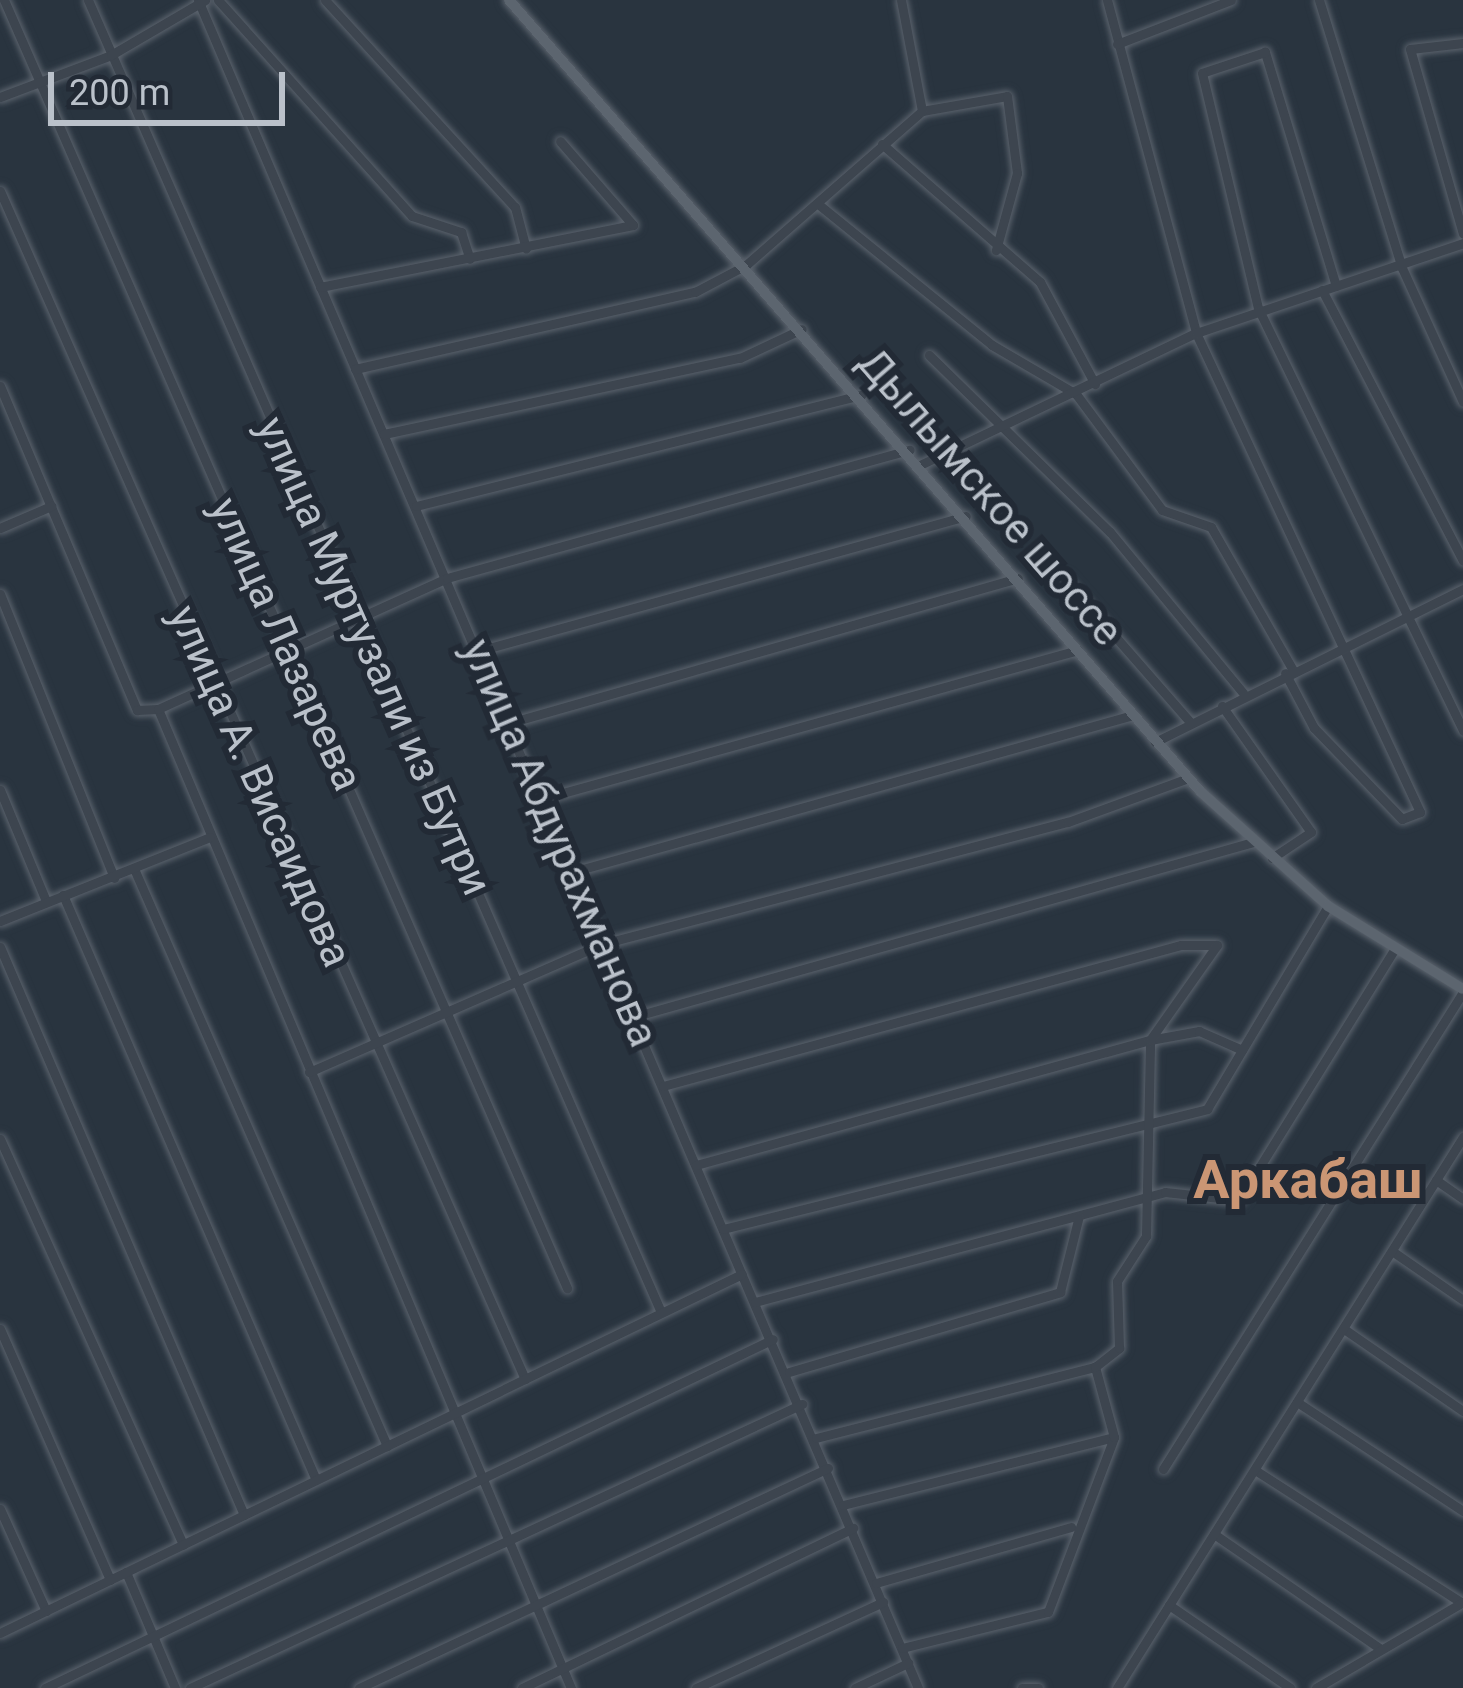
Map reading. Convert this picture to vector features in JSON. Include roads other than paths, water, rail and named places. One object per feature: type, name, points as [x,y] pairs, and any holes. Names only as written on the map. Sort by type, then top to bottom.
[{"type":"main road","name":"Дылымское шоссе","points":[[509,0],[910,450],[1188,778],[1328,906],[1463,991]]},
{"type":"street","name":"улица Лазарева","points":[[4,0],[567,1288]]},
{"type":"street","name":"улица Муртузали из Бутри","points":[[88,0],[661,1312]]},
{"type":"street","points":[[218,0],[397,200],[460,232],[470,259]]},
{"type":"street","points":[[325,0],[515,207],[526,249]]},
{"type":"street","points":[[902,0],[922,111]]},
{"type":"street","points":[[818,204],[992,345],[1076,394],[1162,510],[1211,527],[1314,728],[1402,819],[1420,812],[1347,644],[1196,333],[1128,108],[1107,0]]},
{"type":"street","points":[[1117,44],[1231,0]]},
{"type":"street","points":[[1319,0],[1402,268],[1463,402]]},
{"type":"street","points":[[0,97],[40,87],[111,55],[201,2]]},
{"type":"street","name":"улица Абдурахманова","points":[[201,2],[742,1274],[789,1372],[918,1688]]},
{"type":"street","points":[[922,464],[1196,333],[1258,308],[1402,268],[1463,238],[1410,49],[1463,43]]},
{"type":"street","points":[[1336,286],[1264,52],[1202,73],[1258,308],[1463,730]]},
{"type":"street","points":[[355,369],[695,292],[746,266],[922,111],[1007,96],[1018,173],[996,250]]},
{"type":"street","points":[[320,287],[633,225],[560,141]]},
{"type":"street","points":[[882,144],[996,250],[1040,282],[1095,384]]},
{"type":"street","name":"улица А. Висаидова","points":[[0,191],[525,1379]]},
{"type":"street","points":[[1322,290],[1463,561]]},
{"type":"street","points":[[384,434],[740,358],[802,328]]},
{"type":"street","points":[[929,355],[995,427],[1109,532],[1243,693]]},
{"type":"street","points":[[0,386],[137,710],[158,709],[447,578],[910,450]]},
{"type":"street","points":[[416,506],[861,395]]},
{"type":"street","points":[[0,528],[51,506]]},
{"type":"street","points":[[478,651],[966,516]]},
{"type":"street","points":[[509,723],[1018,578]]},
{"type":"street","points":[[1064,578],[1190,722]]},
{"type":"street","points":[[1155,742],[1243,693],[1463,589]]},
{"type":"street","points":[[0,594],[114,878]]},
{"type":"street","points":[[541,799],[1078,650]]},
{"type":"street","points":[[1222,706],[1311,832],[1272,858]]},
{"type":"street","points":[[158,709],[571,1688]]},
{"type":"street","points":[[572,872],[1133,715]]},
{"type":"street","points":[[309,1072],[602,944],[1068,822],[1188,778]]},
{"type":"street","points":[[0,790],[46,901]]},
{"type":"street","points":[[0,921],[135,871],[210,836]]},
{"type":"street","points":[[633,1016],[1253,842]]},
{"type":"street","points":[[135,871],[387,1446]]},
{"type":"street","points":[[64,895],[316,1480]]},
{"type":"street","points":[[723,1229],[1207,1108],[1328,906]]},
{"type":"street","points":[[663,1086],[1180,945],[1217,945],[1150,1040],[1143,1124],[1146,1236],[1117,1281],[1119,1348],[1095,1367],[816,1438]]},
{"type":"street","points":[[0,947],[244,1515]]},
{"type":"street","points":[[755,1302],[1145,1198],[1239,1200],[1394,950]]},
{"type":"street","points":[[1163,1469],[1463,991]]},
{"type":"street","points":[[696,1165],[1150,1040],[1199,1031],[1242,1050]]},
{"type":"street","points":[[1117,1688],[1463,1137]]},
{"type":"street","points":[[0,1139],[183,1545]]},
{"type":"street","points":[[1436,1180],[1463,1199]]},
{"type":"street","points":[[789,1372],[1060,1292],[1079,1216]]},
{"type":"street","points":[[1392,1252],[1463,1300]]},
{"type":"street","points":[[0,1634],[742,1274]]},
{"type":"street","points":[[0,1329],[110,1580]]},
{"type":"street","points":[[1343,1329],[1463,1412]]},
{"type":"street","points":[[45,1688],[772,1339]]},
{"type":"street","points":[[902,1648],[1048,1612],[1071,1527],[1114,1437],[1095,1367]]},
{"type":"street","points":[[1297,1402],[1463,1511]]},
{"type":"street","points":[[190,1688],[802,1404]]},
{"type":"street","points":[[843,1505],[1114,1437]]},
{"type":"street","points":[[359,1688],[828,1468]]},
{"type":"street","points":[[1255,1470],[1462,1602],[1316,1688]]},
{"type":"street","points":[[0,1509],[46,1611]]},
{"type":"street","points":[[876,1582],[1071,1527]]},
{"type":"street","points":[[523,1688],[853,1528]]},
{"type":"street","points":[[1214,1534],[1381,1648]]},
{"type":"street","points":[[126,1573],[175,1688]]},
{"type":"street","points":[[696,1688],[883,1602]]},
{"type":"street","points":[[1169,1605],[1290,1688]]},
{"type":"street","points":[[855,1688],[908,1663]]},
{"type":"street","points":[[1022,1688],[1038,1688]]},
{"type":"district","name":"Аркабаш","points":[[1308,1180]]}]
